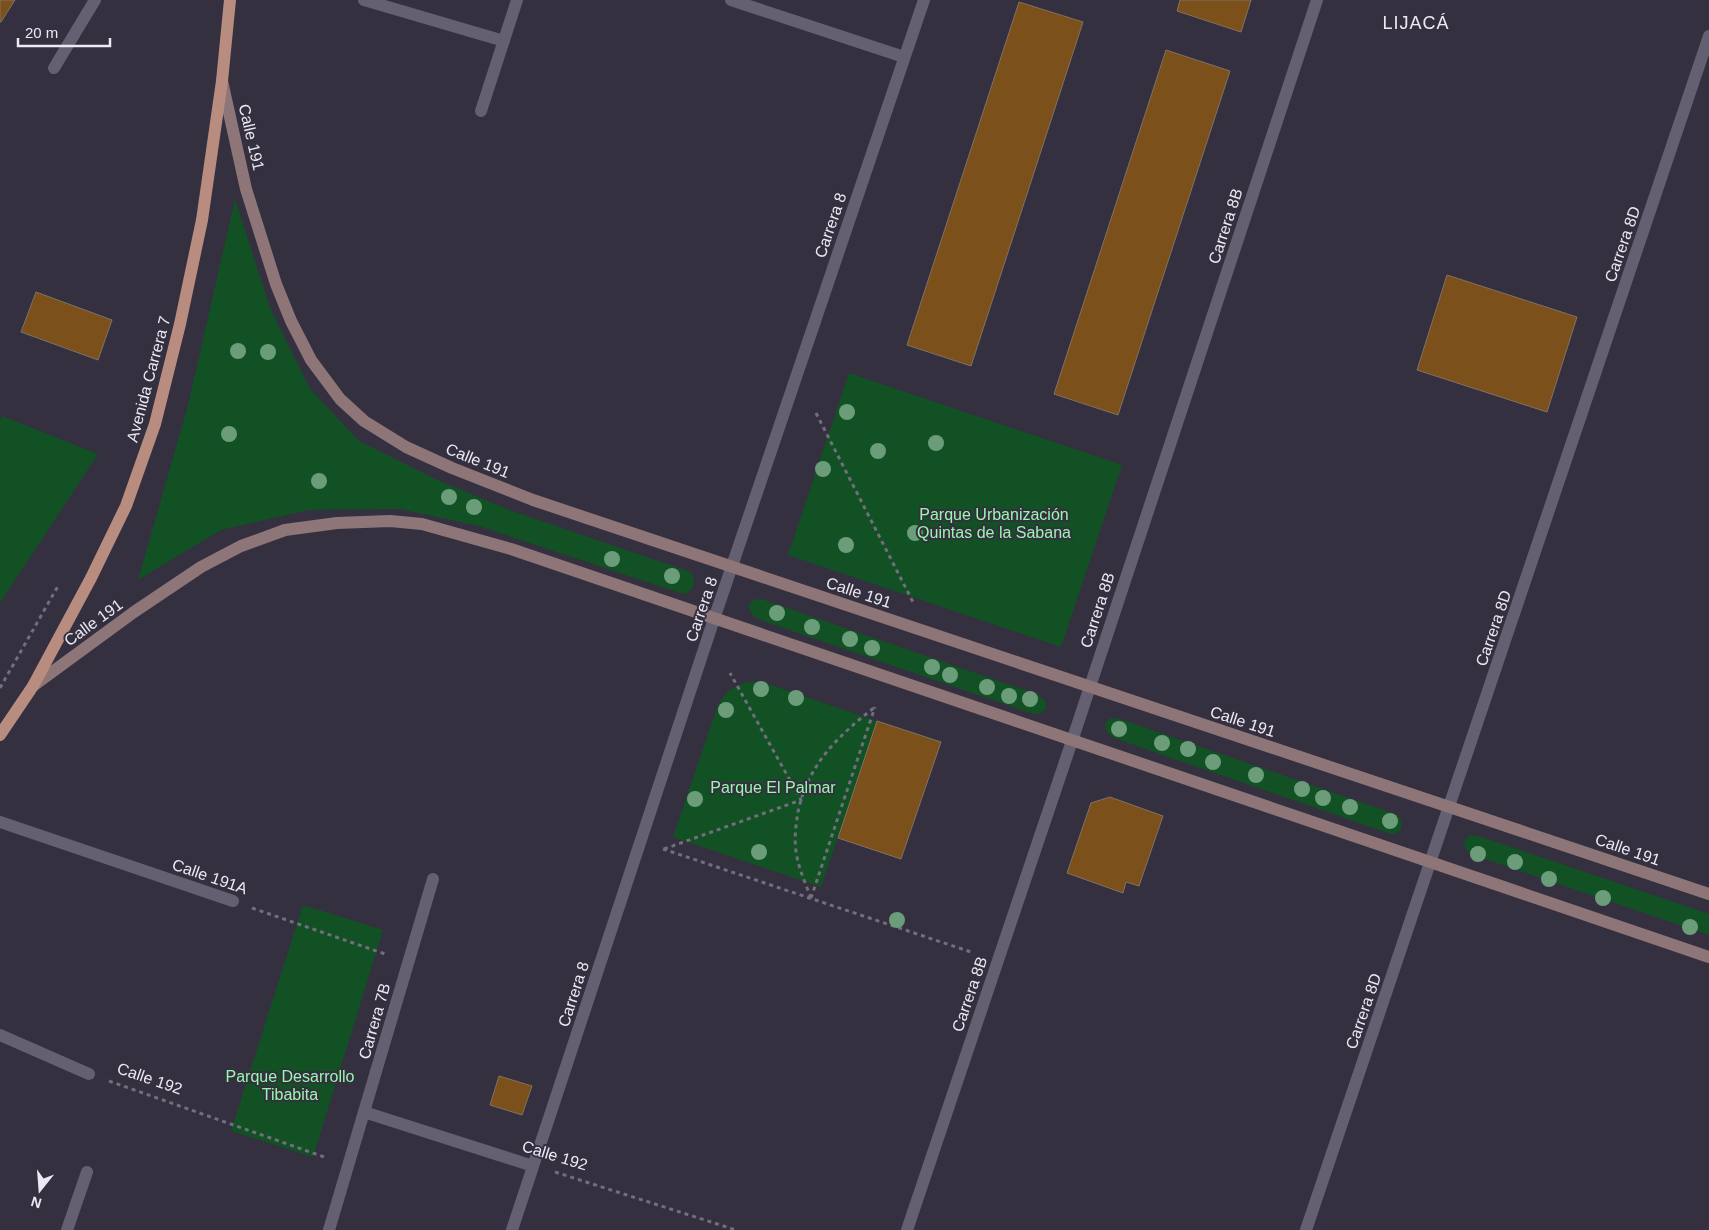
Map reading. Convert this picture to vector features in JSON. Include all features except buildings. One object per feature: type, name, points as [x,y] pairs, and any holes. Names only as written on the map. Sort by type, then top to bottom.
[{"type":"main road","name":"Avenida Carrera 7","points":[[0,735],[33,686],[91,578],[126,506],[155,424],[180,324],[202,220],[222,81],[230,0]]},
{"type":"street","points":[[54,68],[95,0]]},
{"type":"street","points":[[364,0],[504,42]]},
{"type":"street","points":[[481,112],[517,0]]},
{"type":"street","points":[[731,0],[904,57]]},
{"type":"street","name":"Carrera 8","points":[[512,1230],[714,619],[924,0]]},
{"type":"street","name":"Carrera 8B","points":[[907,1230],[1072,740],[1317,0]]},
{"type":"street","name":"Carrera 8D","points":[[1306,1230],[1709,36]]},
{"type":"street","name":"Calle 191","points":[[222,81],[246,189],[276,284],[291,321],[311,360],[340,399],[364,421],[406,447],[452,468],[533,500],[1709,894]]},
{"type":"street","name":"Calle 191","points":[[33,686],[134,612],[201,567],[241,546],[285,530],[337,523],[390,521],[422,524],[511,549],[1709,957]]},
{"type":"street","name":"Calle 191A","points":[[0,822],[233,901]]},
{"type":"street","name":"Carrera 7B","points":[[329,1230],[433,879]]},
{"type":"street","points":[[0,1035],[89,1074]]},
{"type":"street","name":"Calle 192","points":[[364,1112],[533,1166]]},
{"type":"street","points":[[66,1230],[87,1172]]},
{"type":"path","points":[[816,413],[915,606]]},
{"type":"path","points":[[0,688],[60,583]]},
{"type":"path","points":[[730,673],[801,800]]},
{"type":"path","points":[[875,707],[811,898],[801,873],[795,849],[796,823],[801,800],[813,770],[830,747],[875,707]]},
{"type":"path","points":[[801,800],[663,849],[971,952]]},
{"type":"path","name":"Calle 191A","points":[[233,901],[409,962]]},
{"type":"path","name":"Calle 192","points":[[89,1074],[348,1166]]},
{"type":"path","name":"Calle 192","points":[[533,1166],[736,1230]]},
{"type":"green space","points":[[235,199],[270,308],[310,389],[359,441],[435,479],[512,511],[688,571],[694,579],[692,589],[685,594],[680,593],[479,526],[400,509],[308,510],[221,530],[138,580],[188,405]]},
{"type":"green space","name":"Parque Urbanización Quintas de la Sabana","points":[[849,373],[1122,465],[1061,647],[788,555]]},
{"type":"green space","points":[[2,416],[98,454],[0,603],[0,421]]},
{"type":"green space","points":[[755,599],[764,600],[1039,695],[1045,701],[1047,708],[1041,713],[1033,714],[758,619],[751,613],[749,606]]},
{"type":"green space","name":"Parque El Palmar","points":[[748,682],[762,682],[877,721],[821,887],[673,837],[718,705],[730,690]]},
{"type":"green space","points":[[1111,718],[1120,719],[1395,814],[1401,821],[1400,831],[1394,834],[1388,833],[1114,738],[1107,732],[1105,725]]},
{"type":"green space","points":[[1470,835],[1479,836],[1709,914],[1709,935],[1473,855],[1466,849],[1464,843]]},
{"type":"green space","name":"Parque Desarrollo Tibabita","points":[[303,905],[383,930],[313,1157],[231,1131]]},
{"type":"district","name":"LIJACÁ","points":[[1416,23]]}]
